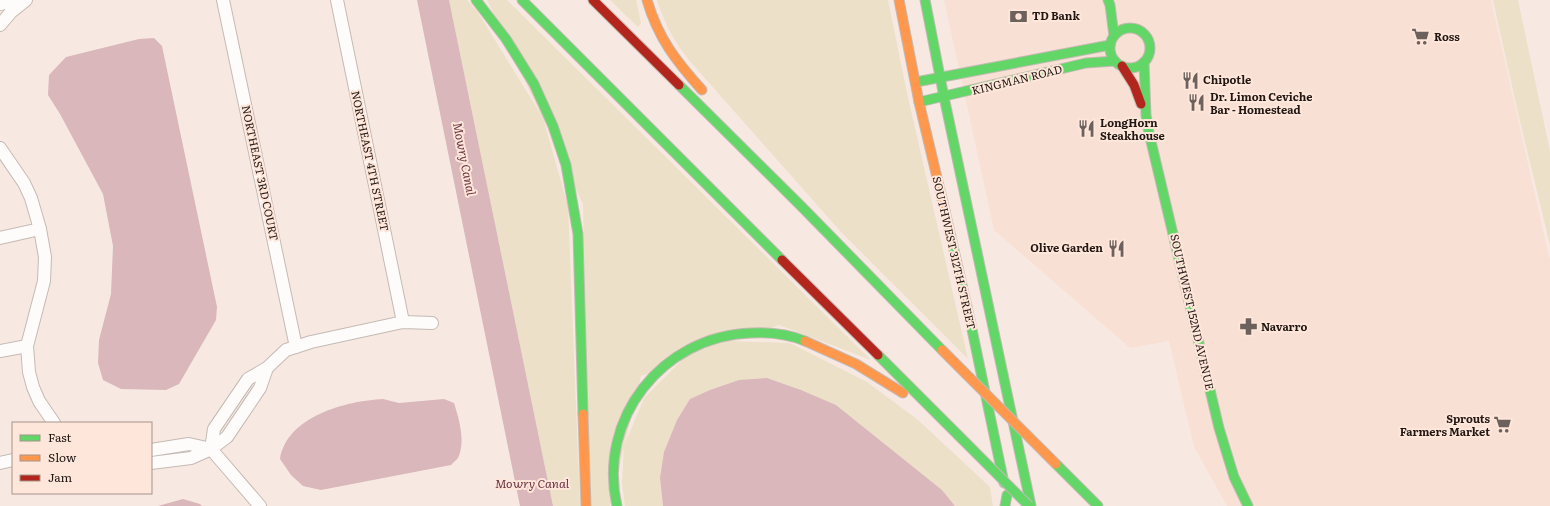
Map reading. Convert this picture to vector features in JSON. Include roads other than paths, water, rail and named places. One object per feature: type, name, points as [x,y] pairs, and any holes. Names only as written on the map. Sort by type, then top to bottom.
[{"type":"main road","points":[[476,0],[506,39],[534,84],[553,126],[566,165],[578,234],[586,506]]},
{"type":"main road","points":[[522,0],[1030,506]]},
{"type":"main road","points":[[593,0],[801,206],[1098,506]]},
{"type":"main road","points":[[647,0],[651,15],[664,44],[677,62],[708,98]]},
{"type":"main road","name":"SOUTHWEST 312TH STREET","points":[[899,0],[919,102],[970,320],[1009,506]]},
{"type":"main road","name":"SOUTHWEST 312TH STREET","points":[[925,0],[944,98],[1030,506]]},
{"type":"main road","points":[[1109,2],[1134,28],[1142,32],[1148,41],[1149,53],[1144,62],[1131,68],[1118,63],[1110,50],[1110,45],[1114,36],[1123,29],[1134,28]]},
{"type":"main road","points":[[1109,2],[1114,36]]},
{"type":"main road","name":"KINGMAN ROAD","points":[[916,82],[1110,45]]},
{"type":"main road","name":"SOUTHWEST 152ND AVENUE","points":[[1144,62],[1146,115]]},
{"type":"main road","name":"KINGMAN ROAD","points":[[919,102],[944,98],[1086,63],[1118,63]]},
{"type":"main road","name":"SOUTHWEST 152ND AVENUE","points":[[1118,63],[1134,85],[1146,115],[1219,428],[1234,477],[1248,506]]},
{"type":"main road","points":[[729,122],[771,169],[801,206]]},
{"type":"main road","points":[[617,506],[614,484],[616,447],[625,417],[634,400],[653,375],[670,360],[688,348],[726,334],[754,332],[771,333],[810,343],[886,381],[958,435]]},
{"type":"main road","points":[[1005,506],[1007,495]]},
{"type":"street","points":[[0,4],[20,0]]},
{"type":"street","points":[[0,25],[11,12],[26,0]]},
{"type":"street","name":"NORTHEAST 3RD COURT","points":[[223,0],[296,347]]},
{"type":"street","name":"NORTHEAST 4TH STREET","points":[[337,0],[403,322]]},
{"type":"street","points":[[0,148],[24,183],[31,198],[40,229],[45,256],[44,281],[27,346],[29,372],[33,387],[39,401],[53,422]]},
{"type":"street","points":[[0,238],[40,229]]},
{"type":"street","points":[[211,449],[214,429],[248,379],[267,368],[286,350],[311,342],[403,322],[432,323]]},
{"type":"street","points":[[0,351],[27,346]]},
{"type":"street","points":[[152,450],[189,444],[211,449],[260,506]]},
{"type":"street","points":[[152,463],[191,458],[211,449]]},
{"type":"street","points":[[0,463],[12,460]]},
{"type":"water","name":"Mowry Canal","points":[[417,0],[449,0],[553,506],[520,506]]},
{"type":"water","points":[[154,38],[162,46],[217,307],[216,320],[179,384],[166,390],[121,389],[103,380],[98,363],[99,340],[111,294],[113,246],[103,194],[60,114],[48,95],[49,75],[66,57],[139,39]]},
{"type":"water","points":[[767,378],[801,390],[836,405],[942,490],[955,506],[663,506],[660,478],[664,452],[677,420],[690,399],[739,380]]},
{"type":"water","points":[[383,399],[399,403],[444,399],[454,403],[460,423],[462,438],[458,458],[451,465],[321,490],[303,486],[291,475],[280,459],[285,444],[294,432],[306,422],[320,414],[352,403]]},
{"type":"water","points":[[183,499],[202,506],[158,506]]},
{"type":"place","name":"TD Bank","points":[[1019,16]]},
{"type":"place","name":"Ross","points":[[1421,37]]},
{"type":"place","name":"Chipotle","points":[[1190,80]]},
{"type":"place","name":"Dr. Limon Ceviche Bar - Homestead","points":[[1197,103]]},
{"type":"place","name":"LongHorn Steakhouse","points":[[1087,129]]},
{"type":"place","name":"Olive Garden","points":[[1116,248]]},
{"type":"place","name":"Navarro","points":[[1248,327]]},
{"type":"place","name":"Sprouts Farmers Market","points":[[1503,425]]}]
